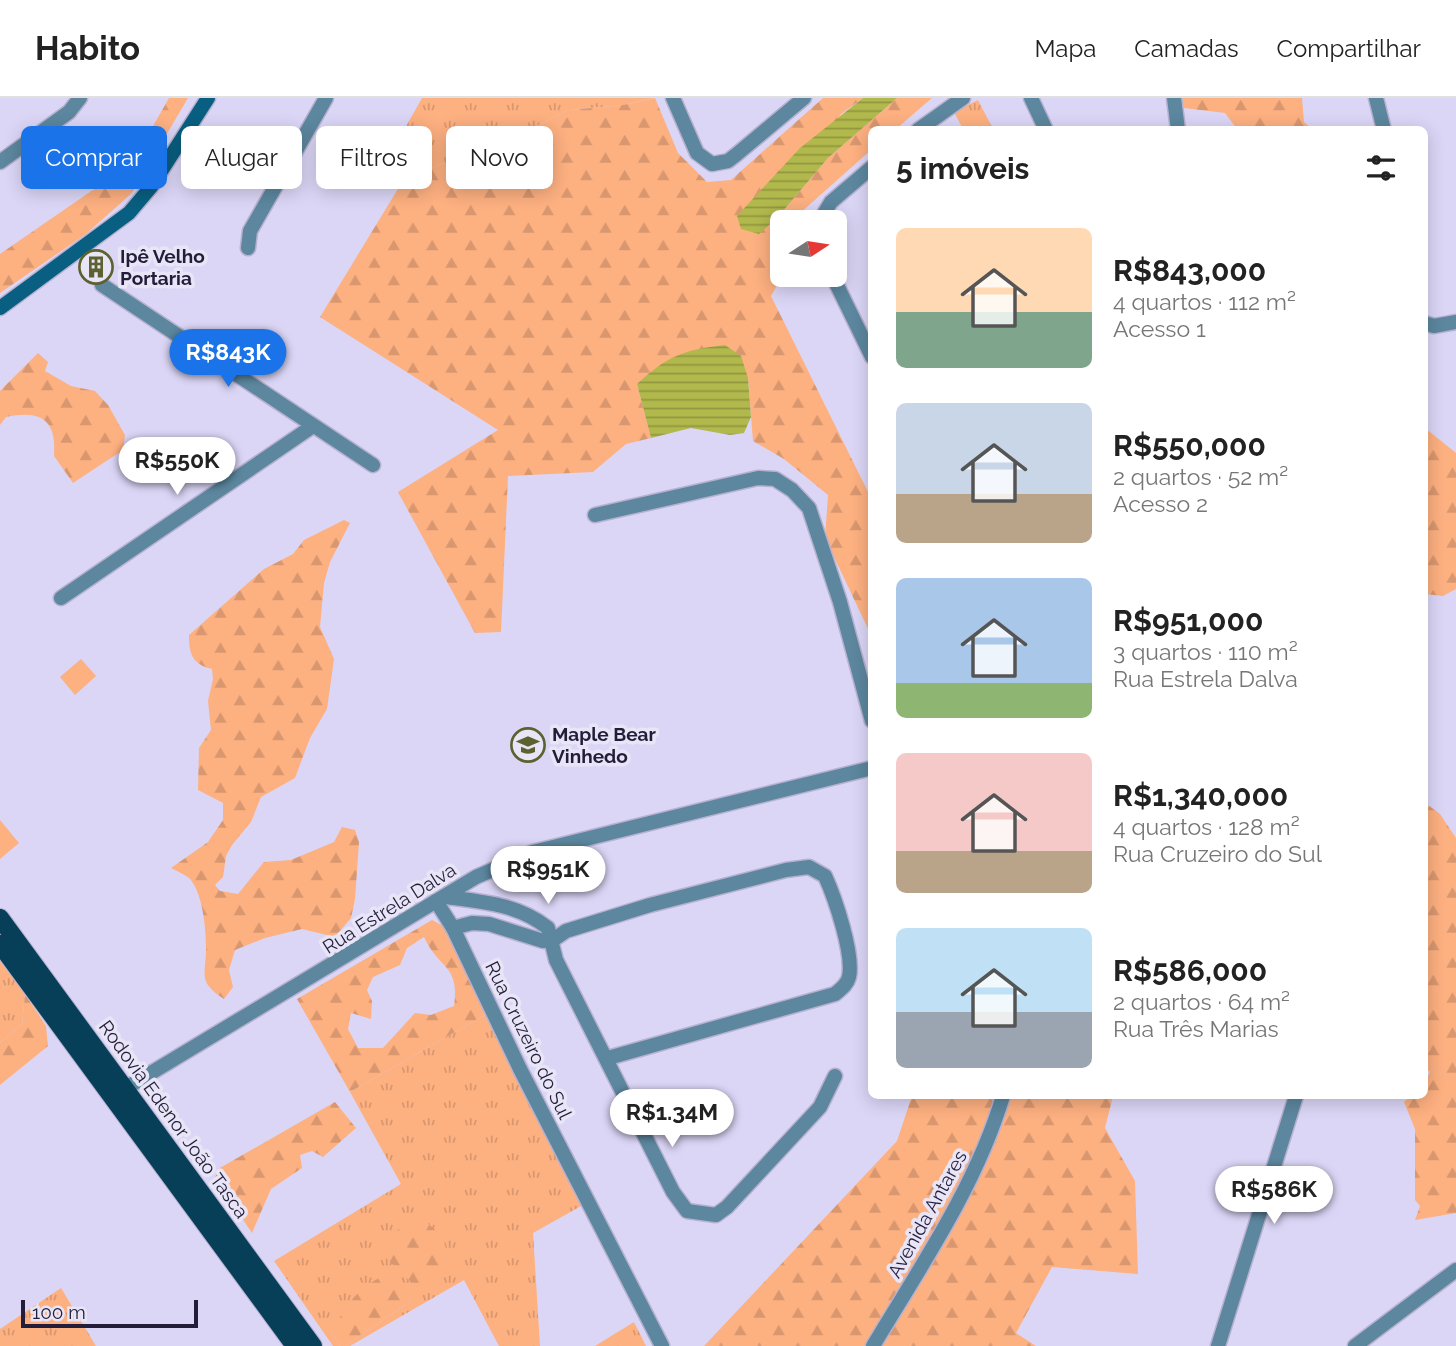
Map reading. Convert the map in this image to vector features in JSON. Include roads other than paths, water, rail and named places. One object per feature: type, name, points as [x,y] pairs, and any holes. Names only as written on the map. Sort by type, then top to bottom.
[{"type":"main road","name":"Rodovia Edenor João Tasca","points":[[0,918],[295,1346]]},
{"type":"main road","name":"Rodovia Edenor João Tasca","points":[[0,944],[119,1092],[313,1346]]},
{"type":"street","points":[[0,162],[69,112],[80,98]]},
{"type":"street","points":[[248,248],[250,230],[326,98]]},
{"type":"street","points":[[673,98],[697,153],[705,160],[720,163],[737,154],[804,98]]},
{"type":"street","points":[[924,126],[963,98]]},
{"type":"street","points":[[1031,98],[1044,126]]},
{"type":"street","points":[[1174,98],[1178,126]]},
{"type":"street","points":[[1376,98],[1383,126]]},
{"type":"street","points":[[0,308],[129,212],[152,187],[204,102]]},
{"type":"street","points":[[826,210],[831,202],[868,170]]},
{"type":"street","points":[[102,285],[373,465]]},
{"type":"street","points":[[838,287],[868,349]]},
{"type":"street","points":[[1428,324],[1434,326],[1456,322]]},
{"type":"street","points":[[61,598],[313,425]]},
{"type":"street","points":[[595,516],[758,478],[775,479],[792,490],[809,508],[840,602],[868,706]]},
{"type":"street","name":"Rua Estrela Dalva","points":[[119,1092],[476,877],[533,852],[868,769]]},
{"type":"street","points":[[453,928],[472,923],[489,924],[543,941],[553,940],[566,931],[650,905],[786,870],[809,867],[825,876],[849,956],[849,974],[844,987],[835,994],[608,1058]]},
{"type":"street","points":[[441,899],[495,903],[520,911],[548,928],[556,960],[608,1058],[679,1203],[687,1212],[704,1216],[716,1215],[746,1187],[820,1107],[835,1076]]},
{"type":"street","name":"Rua Cruzeiro do Sul","points":[[441,899],[520,1069],[662,1346]]},
{"type":"street","name":"Avenida Antares","points":[[873,1346],[945,1226],[975,1168],[1002,1099]]},
{"type":"street","points":[[1218,1346],[1295,1099]]},
{"type":"street","points":[[1355,1346],[1456,1270]]},
{"type":"place","name":"Ipê Velho Portaria","points":[[96,267]]},
{"type":"place","name":"Maple Bear Vinhedo","points":[[528,745]]}]
